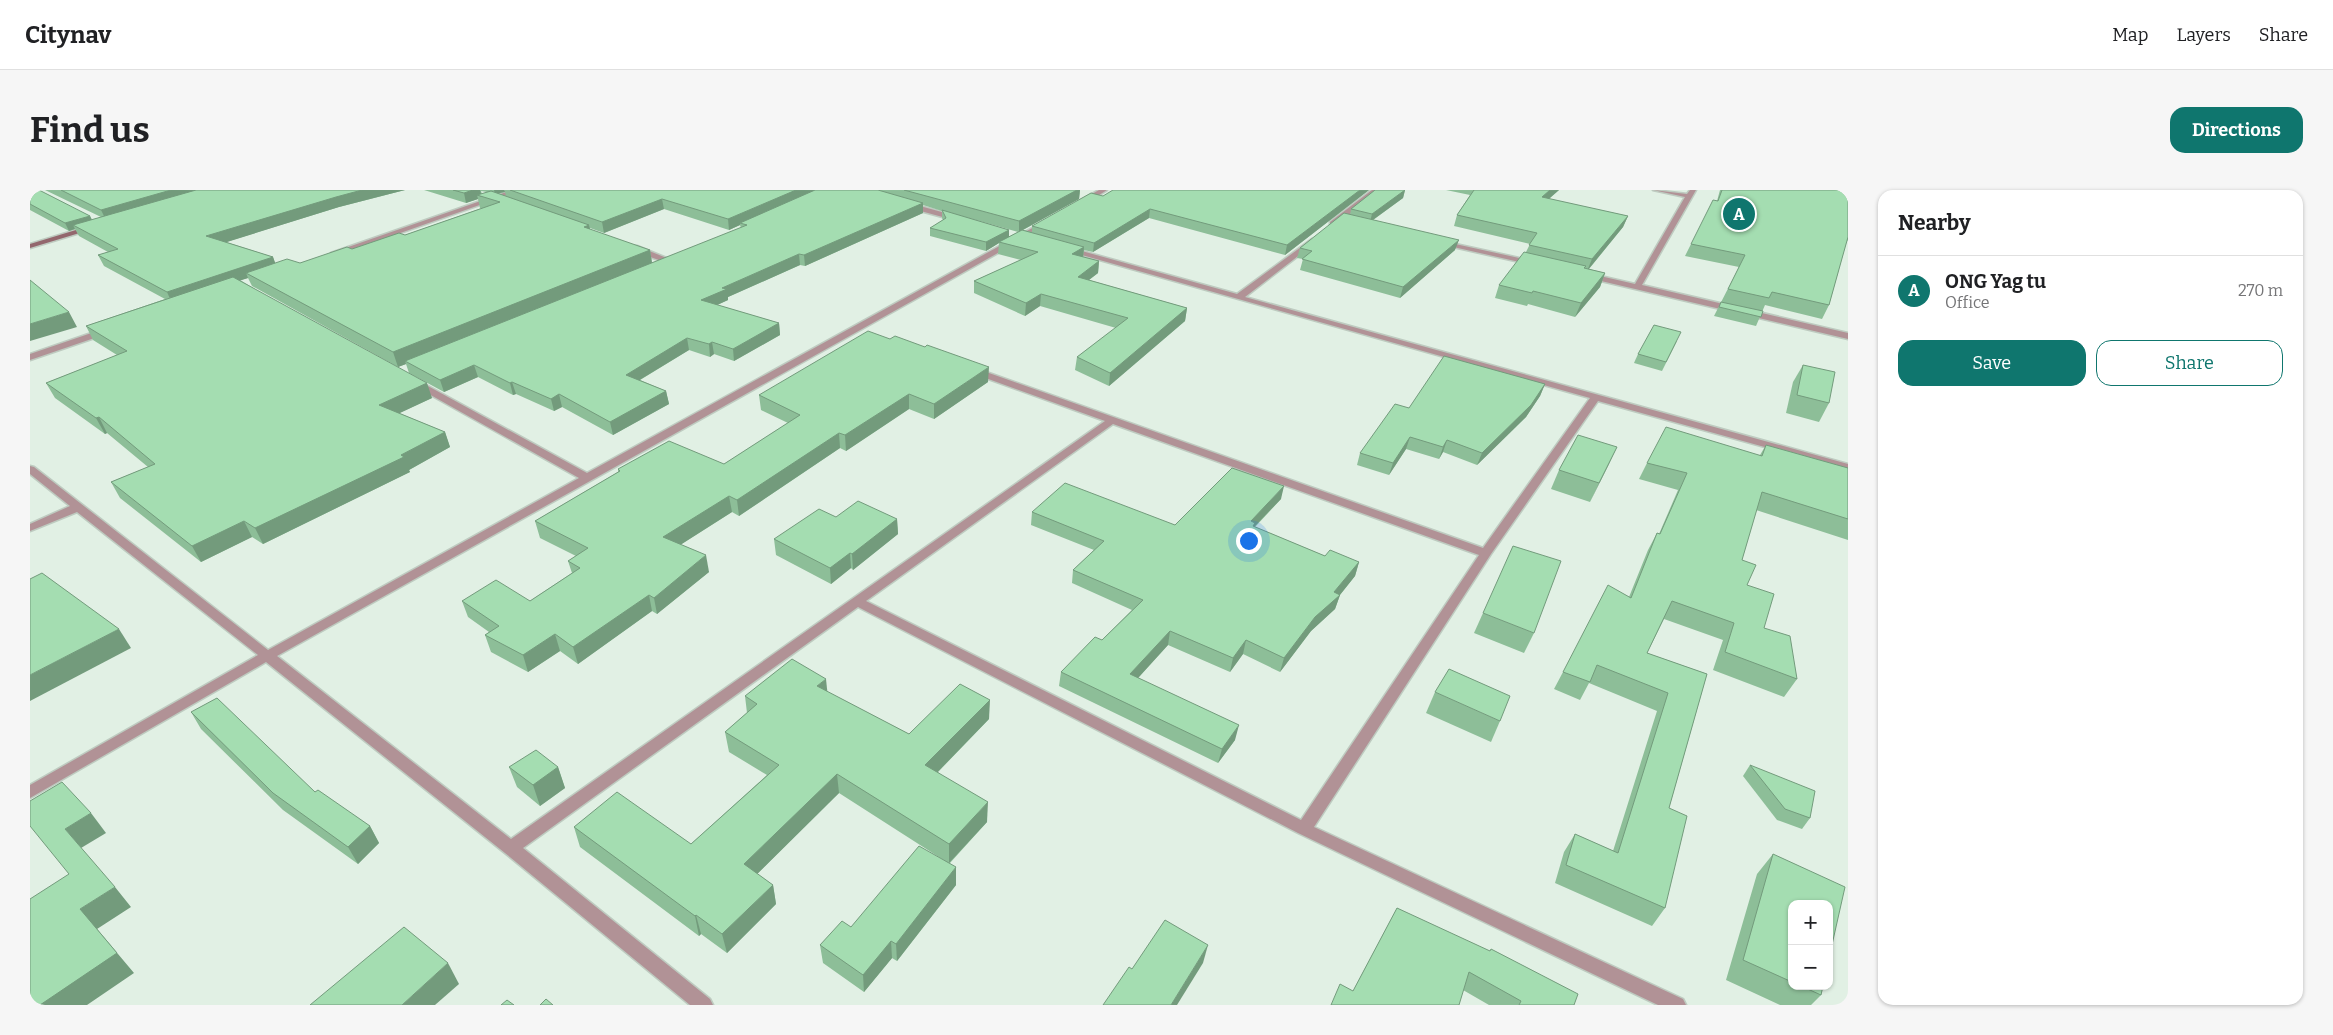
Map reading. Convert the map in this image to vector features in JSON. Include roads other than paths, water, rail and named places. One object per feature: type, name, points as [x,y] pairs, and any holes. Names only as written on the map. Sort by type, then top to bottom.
[{"type":"street","points":[[325,257],[519,190]]},
{"type":"street","points":[[1071,209],[1104,190]]},
{"type":"street","points":[[1325,231],[1376,190]]},
{"type":"street","points":[[1638,286],[1691,193],[1656,190]]},
{"type":"street","points":[[478,193],[503,202]]},
{"type":"street","points":[[900,203],[965,221]]},
{"type":"street","points":[[30,792],[267,656],[587,478],[855,329],[1026,238],[1054,218]]},
{"type":"street","points":[[1340,219],[1350,221]]},
{"type":"street","points":[[30,246],[96,227]]},
{"type":"street","points":[[1002,232],[1026,238]]},
{"type":"street","points":[[1238,298],[1317,237]]},
{"type":"street","points":[[1427,239],[1542,265]]},
{"type":"street","points":[[623,244],[670,261]]},
{"type":"street","points":[[1059,248],[1848,467]]},
{"type":"street","points":[[660,265],[678,257]]},
{"type":"street","points":[[1580,273],[1848,336]]},
{"type":"street","points":[[30,357],[113,329]]},
{"type":"street","points":[[855,329],[873,335]]},
{"type":"street","points":[[965,368],[1486,552]]},
{"type":"street","points":[[407,378],[587,478]]},
{"type":"street","points":[[1304,830],[1486,552],[1595,398]]},
{"type":"street","points":[[510,848],[1112,420]]},
{"type":"street","points":[[30,469],[510,848],[704,1005]]},
{"type":"street","points":[[30,528],[78,507]]},
{"type":"street","points":[[857,602],[1304,830],[1677,1005]]},
{"type":"place","name":"ONG Yag tu","points":[[1739,214]]}]
